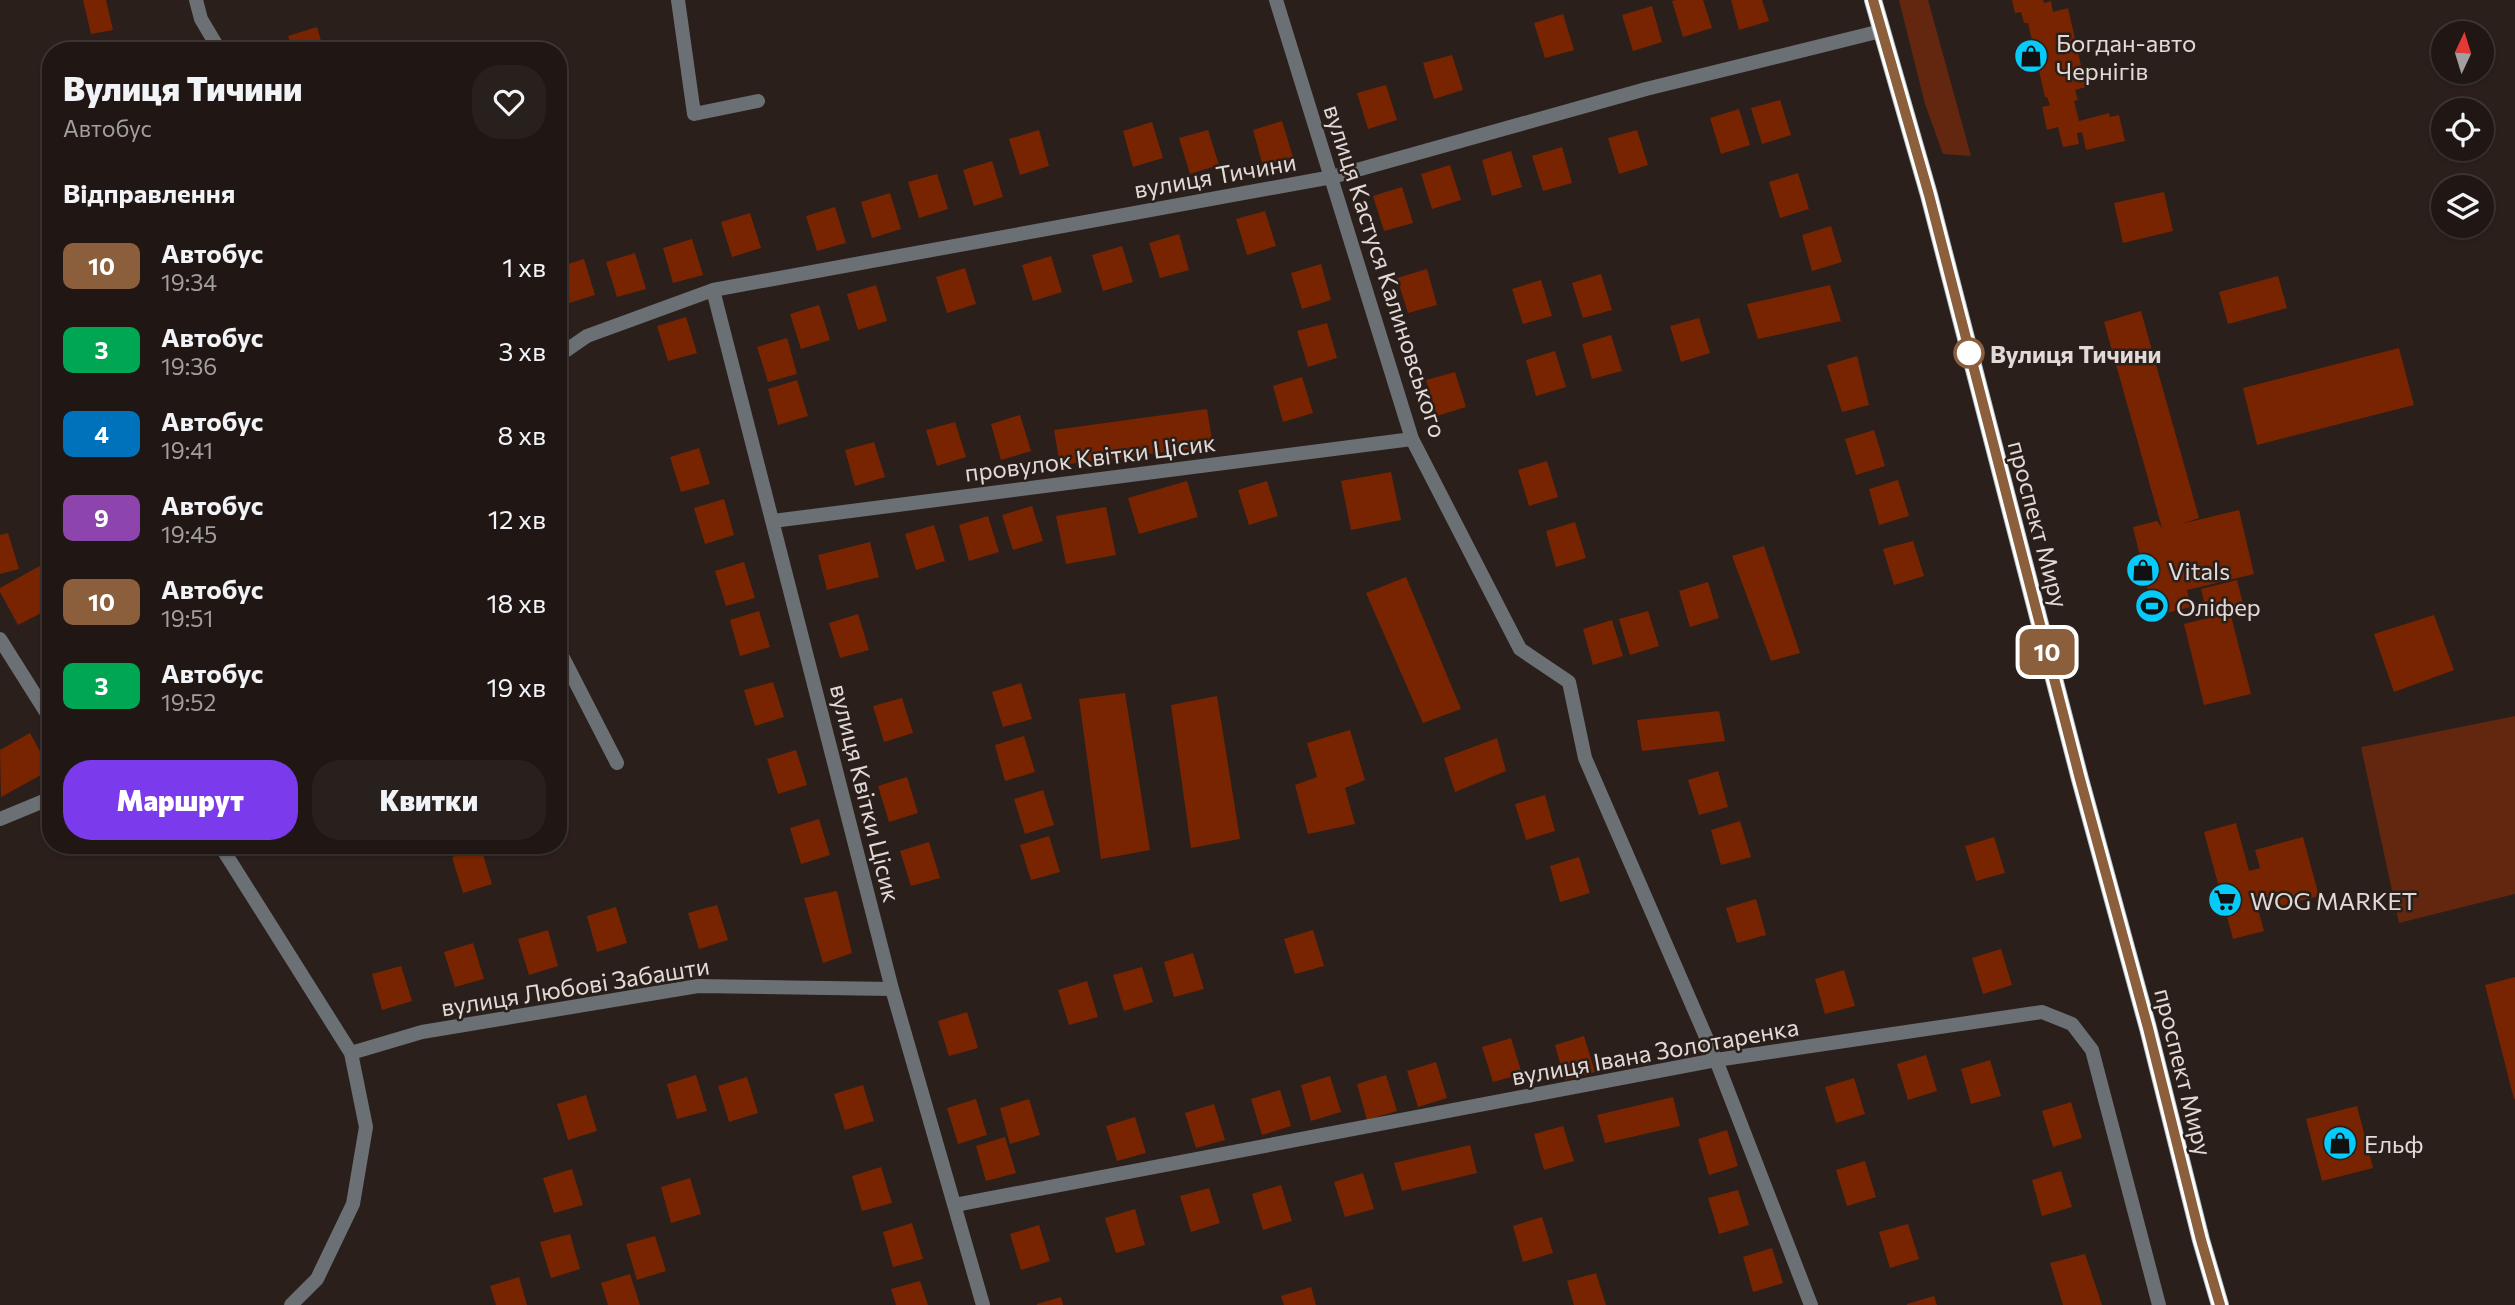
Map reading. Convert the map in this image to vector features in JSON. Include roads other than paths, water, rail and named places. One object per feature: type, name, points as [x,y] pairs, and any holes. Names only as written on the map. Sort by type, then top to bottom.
[{"type":"main road","name":"проспект Миру","points":[[1873,0],[1929,195],[2220,1305]]},
{"type":"street","points":[[195,0],[201,19],[215,42]]},
{"type":"street","points":[[678,0],[694,114],[758,102]]},
{"type":"street","name":"вулиця Кастуся Калиновського","points":[[1276,0],[1412,439],[1520,649],[1569,682],[1585,758],[1716,1060],[1811,1305]]},
{"type":"street","name":"вулиця Тичини","points":[[567,350],[587,336],[713,290],[1332,177],[1646,89],[1881,31]]},
{"type":"street","name":"вулиця Квітки Цісик","points":[[713,290],[892,989],[983,1305]]},
{"type":"street","name":"провулок Квітки Цісик","points":[[773,521],[1412,439]]},
{"type":"street","points":[[0,639],[42,706]]},
{"type":"street","points":[[567,666],[617,763]]},
{"type":"street","points":[[0,819],[42,802]]},
{"type":"street","points":[[226,854],[351,1053],[366,1127],[353,1204],[317,1279],[291,1305]]},
{"type":"street","name":"вулиця Любові Забашти","points":[[351,1053],[422,1032],[698,986],[892,989]]},
{"type":"street","name":"вулиця Івана Золотаренка","points":[[955,1205],[1716,1060],[2042,1012],[2071,1024],[2092,1050],[2159,1305]]},
{"type":"place","name":"Богдан-авто Чернігів","points":[[2031,56]]},
{"type":"place","name":"Вулиця Тичини","points":[[1969,353]]},
{"type":"place","name":"Vitals","points":[[2143,570]]},
{"type":"place","name":"Оліфер","points":[[2152,606]]},
{"type":"place","name":"WOG MARKET","points":[[2225,900]]},
{"type":"place","name":"Ельф","points":[[2340,1143]]}]
